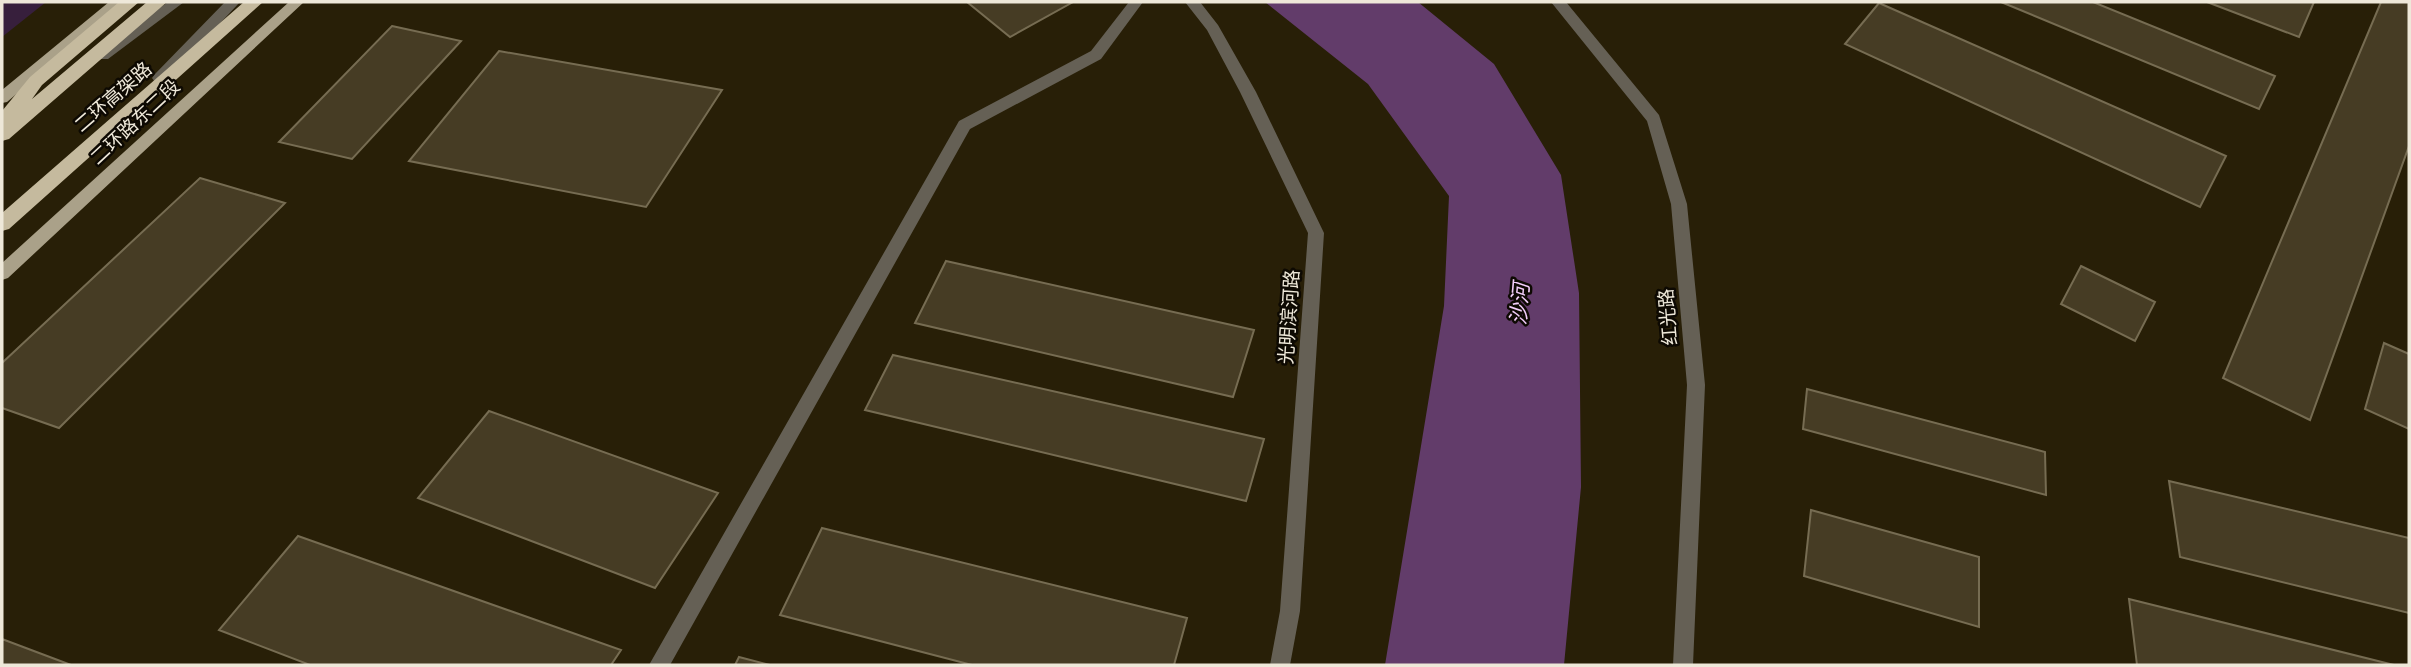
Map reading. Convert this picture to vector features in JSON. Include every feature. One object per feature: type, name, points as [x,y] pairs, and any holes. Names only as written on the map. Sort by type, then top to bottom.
[{"type":"highway","points":[[2,123],[36,81],[130,2]]},
{"type":"highway","points":[[2,134],[158,2]]},
{"type":"highway","name":"二环高架路","points":[[2,224],[254,2]]},
{"type":"main road","points":[[2,98],[118,2]]},
{"type":"main road","name":"二环路东二段","points":[[2,273],[297,2]]},
{"type":"street","points":[[56,88],[177,2]]},
{"type":"street","points":[[131,109],[233,2]]},
{"type":"street","points":[[659,665],[964,125],[1096,55],[1136,2]]},
{"type":"street","name":"光明滨河路","points":[[1192,2],[1213,28],[1248,92],[1316,233],[1290,611],[1280,665]]},
{"type":"street","name":"红光路","points":[[1558,2],[1654,120],[1679,204],[1696,385],[1683,665]]},
{"type":"shaded area","points":[[2,2],[46,2],[2,37]]},
{"type":"water","name":"沙河","points":[[1265,2],[1418,2],[1494,64],[1561,175],[1579,293],[1581,487],[1564,665],[1385,665],[1444,306],[1449,196],[1368,84]]},
{"type":"building","points":[[967,2],[1073,2],[1010,37]]},
{"type":"building","points":[[2001,2],[2093,2],[2275,76],[2259,109]]},
{"type":"building","points":[[2207,2],[2314,2],[2299,37]]},
{"type":"building","points":[[2381,2],[2409,2],[2409,146],[2310,420],[2223,378]]},
{"type":"building","points":[[1879,3],[2226,156],[2200,207],[1845,44]]},
{"type":"building","points":[[392,26],[461,41],[352,159],[279,142]]},
{"type":"building","points":[[499,51],[722,90],[646,207],[409,161]]},
{"type":"building","points":[[200,178],[285,203],[59,428],[2,408],[2,363]]},
{"type":"building","points":[[946,261],[1254,330],[1233,397],[915,323]]},
{"type":"building","points":[[2081,266],[2155,302],[2135,341],[2061,304]]},
{"type":"building","points":[[2384,343],[2409,354],[2409,429],[2365,409]]},
{"type":"building","points":[[893,355],[1264,439],[1246,501],[865,410]]},
{"type":"building","points":[[1807,389],[2045,452],[2046,495],[1803,429]]},
{"type":"building","points":[[489,411],[718,493],[655,588],[418,498]]},
{"type":"building","points":[[2169,481],[2409,538],[2409,613],[2180,557]]},
{"type":"building","points":[[1811,510],[1979,557],[1979,627],[1804,576]]},
{"type":"building","points":[[822,528],[1187,618],[1174,665],[972,665],[780,615]]},
{"type":"building","points":[[298,536],[621,650],[611,665],[310,665],[219,630]]},
{"type":"building","points":[[2129,599],[2394,665],[2137,665]]},
{"type":"building","points":[[2,639],[71,665],[2,665]]},
{"type":"building","points":[[739,657],[770,665],[735,665]]}]
